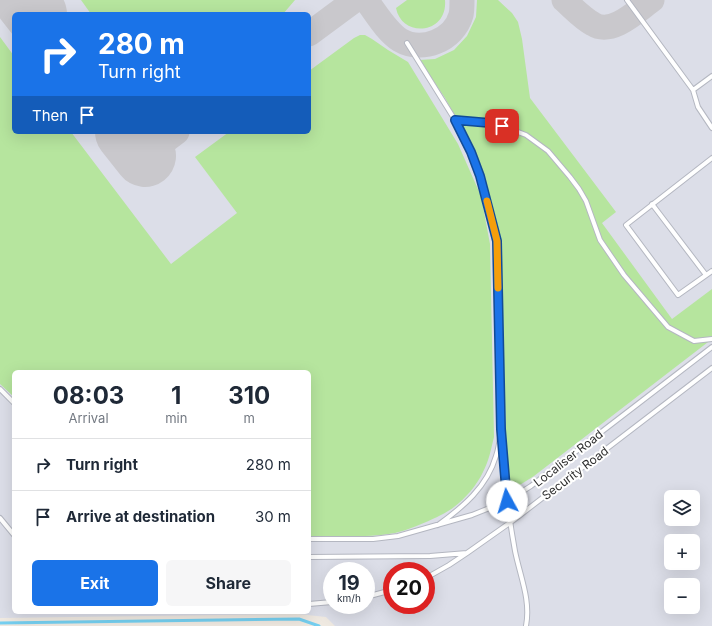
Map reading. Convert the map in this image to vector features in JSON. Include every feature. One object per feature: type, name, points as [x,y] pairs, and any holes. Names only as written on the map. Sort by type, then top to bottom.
[{"type":"lane","points":[[627,0],[693,90],[698,107],[712,128]]},
{"type":"lane","points":[[407,43],[455,120],[471,152],[480,176],[497,241],[501,429],[507,501],[515,551],[526,599],[528,616],[526,626]]},
{"type":"lane","points":[[693,90],[712,76]]},
{"type":"lane","points":[[455,120],[490,123],[502,126],[526,135],[548,151],[579,189],[586,202],[600,240],[604,246],[624,275],[668,327],[694,341],[712,339]]},
{"type":"lane","points":[[712,158],[626,225],[678,295],[712,271]]},
{"type":"lane","points":[[652,204],[706,275]]},
{"type":"lane","name":"Localiser Road","points":[[311,539],[373,539],[398,536],[472,515],[507,501],[531,486],[712,347]]},
{"type":"lane","name":"Security Road","points":[[435,573],[467,553],[511,522],[712,368]]},
{"type":"lane","points":[[0,389],[12,401]]},
{"type":"lane","points":[[438,525],[467,503],[487,478],[497,455],[501,429]]},
{"type":"lane","points":[[0,518],[12,533]]},
{"type":"lane","points":[[311,557],[430,556],[467,553]]},
{"type":"lane","points":[[311,604],[323,603]]},
{"type":"shaded area","points":[[0,0],[712,0],[712,626],[335,626],[326,617],[298,614],[0,618]]},
{"type":"green space","points":[[81,0],[295,0],[285,12],[90,12]]},
{"type":"green space","points":[[407,0],[445,0],[444,11],[439,20],[432,26],[415,28],[407,25],[400,18],[396,8]]},
{"type":"green space","points":[[477,0],[498,0],[512,13],[518,22],[522,39],[530,98],[616,212],[602,223],[672,319],[712,289],[712,339],[534,476],[515,488],[508,486],[499,243],[487,185],[477,155],[445,98],[419,60],[435,59],[454,50],[467,36],[476,17]]},
{"type":"green space","points":[[360,35],[365,35],[408,62],[458,144],[481,196],[490,244],[494,437],[487,464],[477,482],[462,500],[449,511],[417,526],[384,535],[311,536],[311,370],[12,370],[12,395],[0,384],[0,37],[12,53],[12,134],[73,134],[171,264],[237,213],[195,157],[226,134],[311,134],[311,70]]},
{"type":"waterway","points":[[0,623],[299,619],[319,626]]},
{"type":"taxiway","points":[[311,33],[355,0]]},
{"type":"taxiway","points":[[366,0],[386,27],[395,36],[409,44],[418,45],[436,42],[452,31],[461,15],[462,0]]},
{"type":"taxiway","points":[[564,0],[585,19],[600,27],[608,27],[624,21],[652,0]]},
{"type":"taxiway","points":[[145,156],[174,134]]},
{"type":"runway","points":[[25,0],[34,12]]},
{"type":"runway","points":[[128,134],[145,156]]},
{"type":"slow traffic","points":[[487,201],[497,241],[498,288]]},
{"type":"route","points":[[502,126],[490,123],[455,120],[471,152],[480,176],[497,241],[501,429],[507,501]]}]
